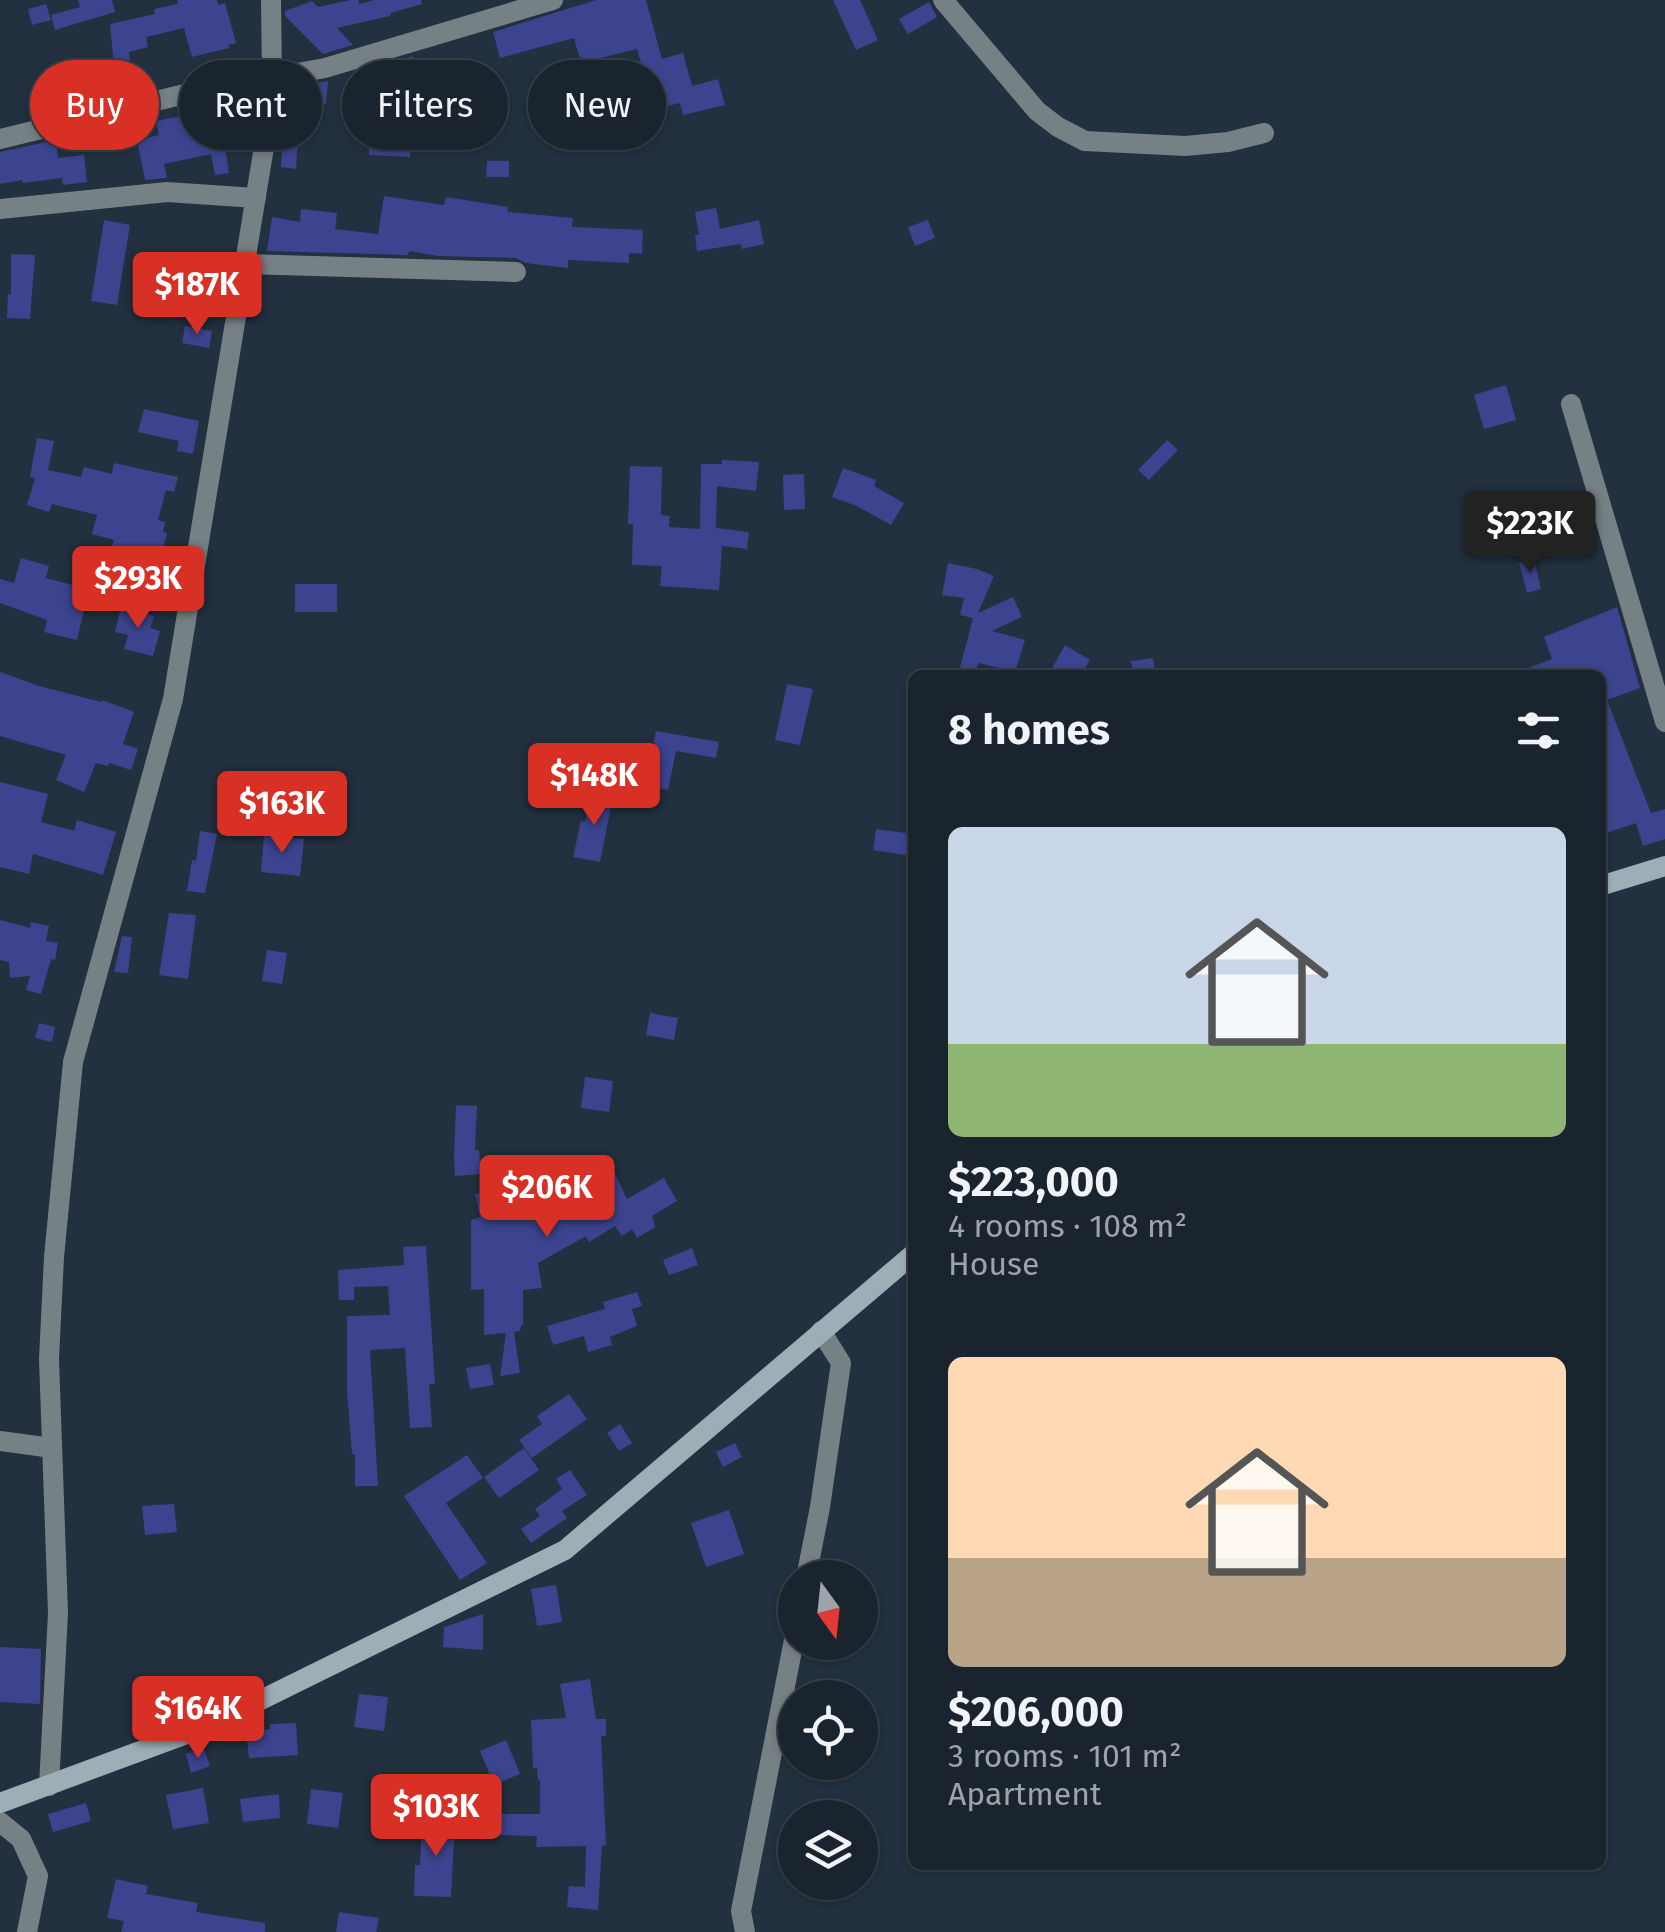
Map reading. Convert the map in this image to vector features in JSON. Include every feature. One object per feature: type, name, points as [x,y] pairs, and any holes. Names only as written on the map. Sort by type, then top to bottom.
[{"type":"main road","points":[[1606,884],[1665,866]]},
{"type":"main road","points":[[0,1803],[208,1726],[565,1550],[908,1258]]},
{"type":"street","points":[[271,0],[272,60]]},
{"type":"street","points":[[322,68],[553,0]]},
{"type":"street","points":[[942,0],[1037,111],[1085,141],[1185,146],[1228,142],[1264,133]]},
{"type":"street","points":[[0,140],[179,96]]},
{"type":"street","points":[[49,1786],[58,1612],[49,1360],[54,1257],[73,1062],[173,699],[262,150]]},
{"type":"street","points":[[0,209],[168,192],[256,198]]},
{"type":"street","points":[[246,264],[516,272]]},
{"type":"street","points":[[1571,404],[1665,722]]},
{"type":"street","points":[[810,1560],[842,1362],[821,1331]]},
{"type":"street","points":[[0,1441],[52,1448]]},
{"type":"street","points":[[745,1932],[741,1911],[790,1660]]},
{"type":"street","points":[[0,1822],[21,1839],[38,1876],[26,1932]]},
{"type":"building","points":[[78,0],[112,0],[115,12],[55,30],[51,15],[80,7]]},
{"type":"building","points":[[177,0],[225,3],[236,43],[192,57],[184,28],[146,37],[148,47],[129,52],[130,60],[113,60],[110,24],[155,14],[154,9],[178,4]]},
{"type":"building","points":[[359,0],[359,4],[374,0],[421,0],[422,4],[337,28],[353,45],[323,54],[285,16],[285,11],[312,1],[318,7]]},
{"type":"building","points":[[596,0],[646,0],[662,59],[683,53],[692,86],[718,79],[725,105],[683,115],[680,103],[666,106],[666,60],[640,60],[637,49],[580,60],[574,38],[500,58],[493,32]]},
{"type":"building","points":[[833,0],[860,0],[878,40],[856,50]]},
{"type":"building","points":[[929,2],[937,17],[908,34],[899,19]]},
{"type":"building","points":[[46,4],[51,20],[32,25],[28,9]]},
{"type":"building","points":[[328,81],[326,104],[322,104],[322,82]]},
{"type":"building","points":[[179,117],[179,150],[226,150],[229,173],[215,175],[211,154],[164,164],[167,178],[145,180],[139,150],[159,150],[159,120]]},
{"type":"building","points":[[30,146],[30,150],[57,150],[58,158],[84,155],[87,182],[63,185],[62,178],[0,184],[0,152]]},
{"type":"building","points":[[282,150],[297,150],[296,169],[281,167]]},
{"type":"building","points":[[369,150],[410,150],[410,157],[369,155]]},
{"type":"building","points":[[487,161],[509,161],[509,177],[486,177]]},
{"type":"building","points":[[384,196],[444,205],[446,197],[508,207],[507,212],[573,218],[572,227],[643,230],[642,254],[629,253],[629,263],[568,260],[568,268],[526,263],[516,258],[438,256],[409,251],[408,255],[267,251],[272,217],[300,222],[301,209],[337,213],[335,229],[378,234]]},
{"type":"building","points":[[716,208],[720,229],[759,220],[764,244],[697,251],[695,212]]},
{"type":"building","points":[[104,220],[130,225],[117,305],[91,301]]},
{"type":"building","points":[[928,220],[935,238],[915,246],[908,227]]},
{"type":"building","points":[[11,254],[35,255],[30,319],[7,318]]},
{"type":"building","points":[[185,326],[212,331],[209,348],[182,343]]},
{"type":"building","points":[[1506,385],[1516,420],[1484,429],[1474,395]]},
{"type":"building","points":[[144,409],[199,421],[193,454],[177,451],[179,441],[138,432]]},
{"type":"building","points":[[37,438],[54,441],[48,470],[81,477],[84,467],[112,474],[114,463],[178,477],[174,492],[166,490],[158,520],[165,522],[163,532],[167,533],[162,553],[144,549],[127,603],[92,591],[77,640],[44,632],[47,620],[0,603],[0,579],[14,583],[21,558],[49,566],[46,578],[76,586],[81,565],[105,570],[114,540],[92,534],[97,515],[52,504],[49,512],[27,505],[35,478],[30,477]]},
{"type":"building","points":[[1167,440],[1178,450],[1149,480],[1138,470]]},
{"type":"building","points":[[722,460],[759,462],[756,491],[717,486],[716,528],[749,532],[747,549],[722,546],[719,590],[660,586],[662,566],[632,565],[633,524],[628,524],[630,466],[662,467],[661,515],[670,516],[669,527],[700,529],[701,464],[722,464]]},
{"type":"building","points":[[843,468],[876,480],[874,486],[904,503],[891,525],[832,497]]},
{"type":"building","points":[[804,474],[805,509],[784,510],[783,475]]},
{"type":"building","points":[[1534,559],[1541,589],[1527,593],[1519,563]]},
{"type":"building","points":[[948,563],[994,576],[978,613],[1013,597],[1022,617],[992,631],[1025,640],[1016,670],[978,663],[976,670],[959,670],[973,618],[960,615],[964,598],[942,595]]},
{"type":"building","points":[[295,584],[337,584],[337,612],[295,612]]},
{"type":"building","points":[[121,607],[154,616],[150,628],[160,631],[153,656],[124,649],[128,635],[115,632]]},
{"type":"building","points":[[1617,607],[1640,688],[1607,700],[1651,813],[1665,809],[1665,839],[1643,846],[1636,823],[1606,833],[1606,670],[1523,670],[1552,659],[1544,637]]},
{"type":"building","points":[[1065,645],[1090,660],[1084,670],[1051,670]]},
{"type":"building","points":[[1153,658],[1154,670],[1132,670],[1131,661]]},
{"type":"building","points":[[0,672],[134,712],[123,744],[138,749],[131,770],[96,763],[84,792],[56,780],[66,755],[0,736]]},
{"type":"building","points":[[787,684],[813,689],[800,745],[775,740]]},
{"type":"building","points":[[656,731],[719,742],[716,758],[676,751],[668,790],[645,786]]},
{"type":"building","points":[[0,782],[48,794],[41,822],[74,831],[77,820],[116,832],[103,875],[33,854],[29,874],[0,867]]},
{"type":"building","points":[[590,792],[613,796],[600,862],[573,857]]},
{"type":"building","points":[[876,829],[908,833],[908,855],[873,850]]},
{"type":"building","points":[[200,831],[217,834],[205,893],[187,891]]},
{"type":"building","points":[[264,836],[304,839],[300,876],[261,872]]},
{"type":"building","points":[[169,913],[196,915],[188,979],[159,975]]},
{"type":"building","points":[[0,920],[30,928],[31,922],[49,926],[46,941],[58,943],[41,994],[26,990],[30,976],[10,978],[9,962],[0,960]]},
{"type":"building","points":[[122,936],[132,937],[128,973],[114,972]]},
{"type":"building","points":[[267,950],[287,953],[282,984],[262,981]]},
{"type":"building","points":[[650,1013],[678,1018],[674,1040],[646,1035]]},
{"type":"building","points":[[39,1023],[55,1027],[52,1042],[35,1038]]},
{"type":"building","points":[[585,1077],[613,1081],[609,1112],[581,1108]]},
{"type":"building","points":[[456,1105],[477,1106],[475,1150],[479,1150],[481,1174],[455,1176]]},
{"type":"building","points":[[610,1163],[627,1199],[664,1178],[677,1201],[652,1216],[655,1227],[637,1238],[632,1229],[622,1236],[615,1226],[589,1242],[586,1236],[538,1263],[542,1288],[523,1290],[523,1325],[514,1332],[520,1373],[500,1376],[506,1333],[484,1335],[484,1289],[471,1290],[471,1220],[480,1217],[475,1194],[506,1186],[512,1207]]},
{"type":"building","points":[[426,1246],[435,1384],[429,1384],[432,1427],[410,1428],[405,1348],[370,1350],[378,1486],[355,1486],[347,1391],[347,1316],[390,1315],[388,1286],[354,1287],[354,1300],[339,1300],[338,1270],[404,1265],[403,1247]]},
{"type":"building","points":[[692,1248],[698,1265],[669,1275],[663,1260]]},
{"type":"building","points":[[637,1292],[642,1306],[632,1309],[637,1326],[610,1337],[612,1345],[588,1352],[584,1336],[553,1345],[547,1326],[605,1309],[603,1302]]},
{"type":"building","points":[[490,1364],[494,1385],[470,1389],[466,1368]]},
{"type":"building","points":[[569,1394],[587,1419],[532,1458],[519,1440],[542,1424],[537,1416]]},
{"type":"building","points":[[620,1424],[632,1443],[619,1451],[607,1433]]},
{"type":"building","points":[[735,1443],[742,1457],[723,1467],[716,1452]]},
{"type":"building","points":[[524,1448],[539,1470],[499,1498],[484,1477]]},
{"type":"building","points":[[467,1455],[483,1478],[446,1503],[487,1563],[460,1580],[404,1496]]},
{"type":"building","points":[[570,1470],[587,1495],[562,1511],[567,1518],[531,1543],[521,1529],[540,1516],[535,1509],[562,1489],[556,1479]]},
{"type":"building","points":[[174,1504],[177,1532],[145,1535],[142,1506]]},
{"type":"building","points":[[729,1510],[744,1554],[706,1567],[691,1523]]},
{"type":"building","points":[[556,1585],[562,1622],[537,1626],[531,1589]]},
{"type":"building","points":[[483,1614],[483,1650],[443,1647],[444,1627]]},
{"type":"building","points":[[0,1647],[41,1649],[40,1704],[0,1702]]},
{"type":"building","points":[[590,1679],[596,1719],[606,1719],[606,1736],[601,1736],[606,1845],[602,1846],[598,1910],[567,1907],[569,1886],[585,1887],[586,1846],[536,1847],[537,1836],[496,1835],[496,1814],[540,1814],[540,1780],[537,1767],[533,1769],[531,1720],[566,1718],[560,1684]]},
{"type":"building","points":[[359,1694],[388,1697],[384,1731],[354,1727]]},
{"type":"building","points":[[296,1723],[298,1755],[249,1758],[246,1732],[270,1729],[270,1724]]},
{"type":"building","points":[[506,1740],[520,1774],[494,1785],[480,1751]]},
{"type":"building","points":[[204,1749],[210,1766],[191,1773],[186,1754]]},
{"type":"building","points":[[203,1788],[209,1823],[173,1829],[166,1795]]},
{"type":"building","points":[[311,1789],[343,1793],[338,1828],[307,1824]]},
{"type":"building","points":[[279,1794],[280,1818],[243,1822],[240,1799]]},
{"type":"building","points":[[86,1803],[91,1821],[53,1832],[48,1814]]},
{"type":"building","points":[[422,1817],[455,1820],[451,1897],[414,1896]]},
{"type":"building","points":[[116,1879],[148,1886],[146,1894],[198,1903],[196,1912],[265,1923],[265,1932],[121,1932],[124,1921],[107,1918]]},
{"type":"building","points":[[339,1912],[379,1918],[376,1932],[336,1932]]}]
